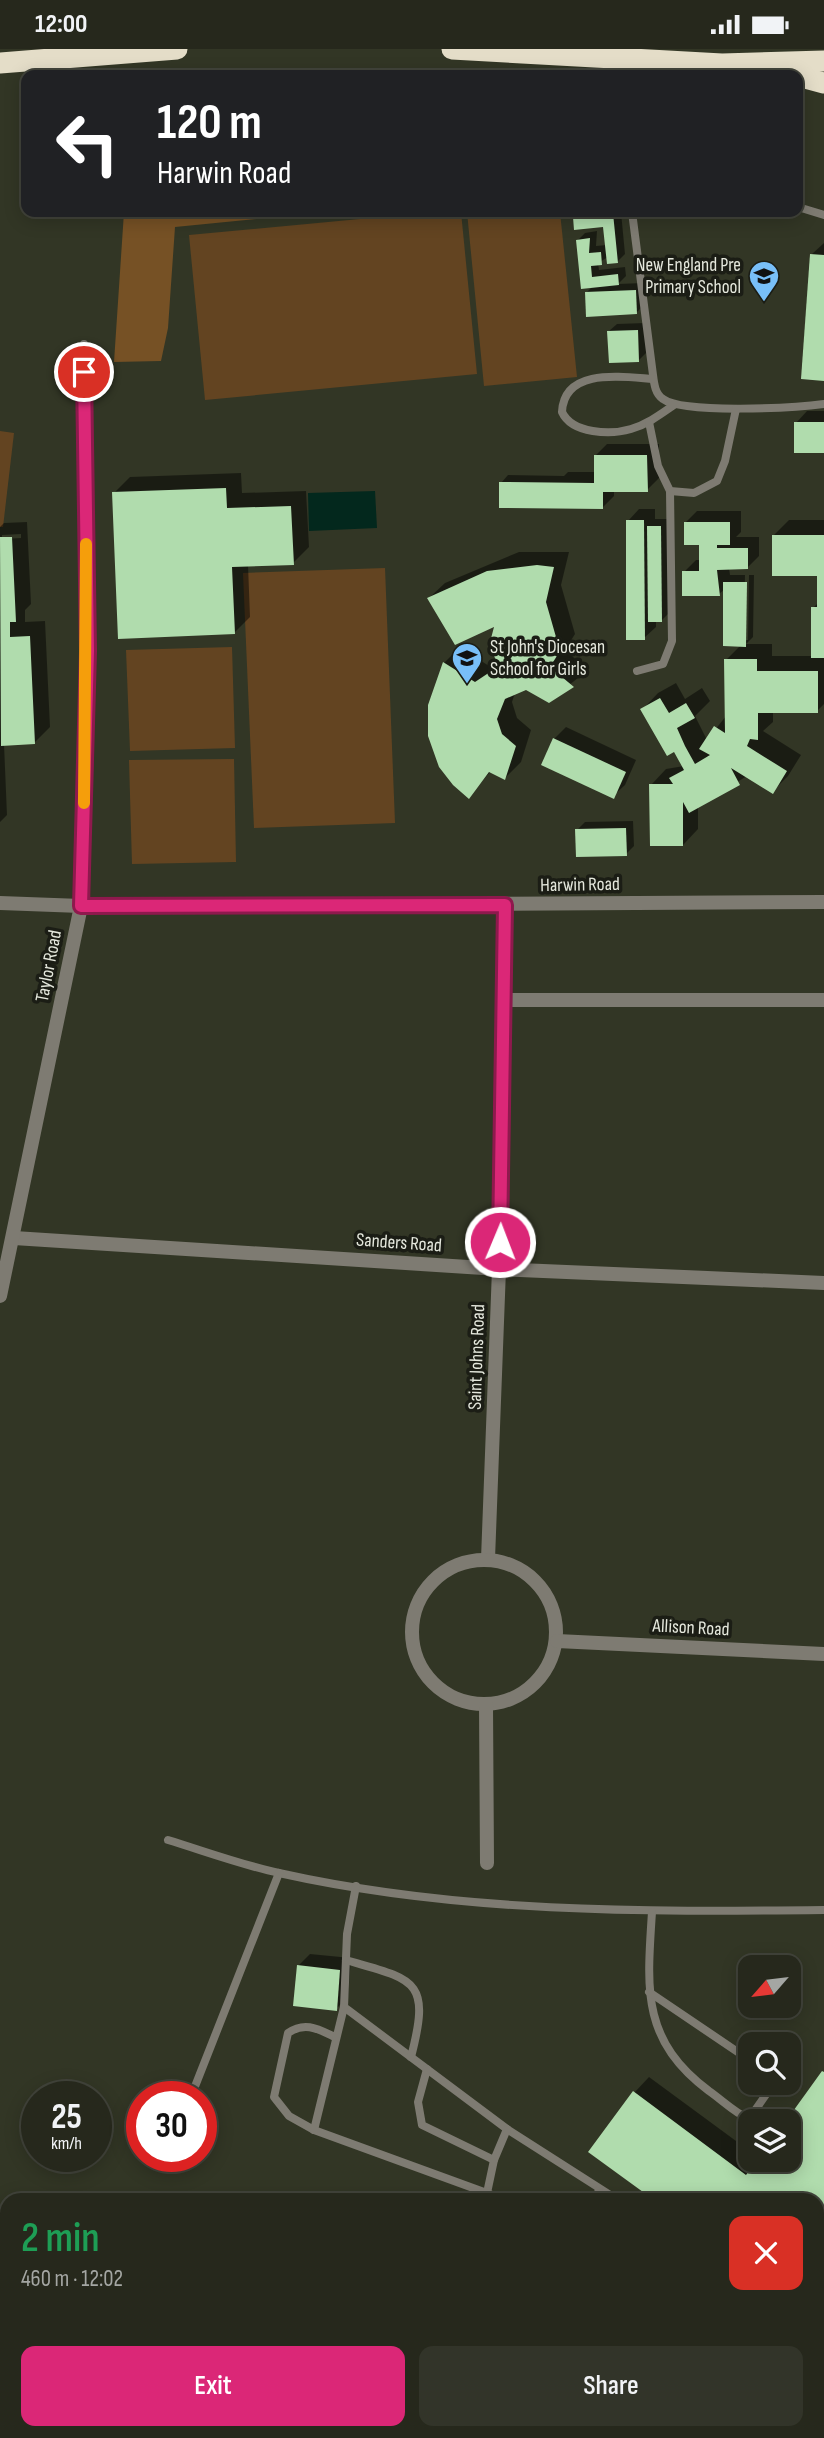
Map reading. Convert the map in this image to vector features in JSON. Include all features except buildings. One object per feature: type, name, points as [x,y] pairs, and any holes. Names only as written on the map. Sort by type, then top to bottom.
[{"type":"highway","points":[[0,54],[49,49]]},
{"type":"highway","points":[[0,63],[177,49]]},
{"type":"highway","points":[[452,49],[722,64],[824,61]]},
{"type":"highway","points":[[722,64],[760,70]]},
{"type":"highway","points":[[803,78],[824,83]]},
{"type":"street","name":"Harwin Road","points":[[0,903],[81,906],[824,902]]},
{"type":"street","name":"Saint Johns Road","points":[[488,1559],[499,1269],[505,905]]},
{"type":"street","name":"Taylor Road","points":[[0,1296],[81,906]]},
{"type":"street","points":[[503,1000],[824,1000]]},
{"type":"street","name":"Sanders Road","points":[[14,1238],[499,1269],[824,1283]]},
{"type":"street","points":[[488,1559],[517,1566],[540,1585],[554,1611],[557,1641],[545,1673],[520,1696],[486,1705],[463,1702],[442,1691],[426,1675],[415,1654],[411,1630],[416,1608],[427,1587],[444,1571],[465,1562],[488,1559]]},
{"type":"street","name":"Allison Road","points":[[557,1641],[824,1654]]},
{"type":"street","points":[[486,1705],[487,1863]]},
{"type":"lane","points":[[803,209],[824,215]]},
{"type":"lane","points":[[633,217],[653,379],[662,399],[674,405],[736,409],[824,404]]},
{"type":"lane","name":"Taylor Road","points":[[81,906],[88,651],[84,344]]},
{"type":"lane","points":[[653,379],[607,376],[585,380],[572,391],[562,407],[564,417],[583,429],[616,432],[649,422],[674,405]]},
{"type":"lane","points":[[670,491],[694,493],[717,481],[725,461],[736,409]]},
{"type":"lane","points":[[637,671],[663,664],[671,641],[670,491],[658,465],[649,422]]},
{"type":"lane","points":[[168,1840],[279,1873],[486,1904],[652,1912],[824,1910]]},
{"type":"lane","points":[[197,2081],[279,1873]]},
{"type":"lane","points":[[314,2130],[344,2007],[346,1960],[356,1886]]},
{"type":"lane","points":[[652,1912],[649,1992],[660,2036],[676,2061],[746,2119],[752,2117],[766,2095]]},
{"type":"lane","points":[[346,1960],[396,1974],[413,1986],[421,2018],[411,2057]]},
{"type":"lane","points":[[649,1992],[738,2052]]},
{"type":"lane","points":[[344,2007],[507,2129],[606,2193]]},
{"type":"lane","points":[[335,2037],[314,2027],[292,2030],[285,2039],[274,2086],[278,2105],[289,2116],[314,2130],[487,2193],[494,2160],[507,2129]]},
{"type":"lane","points":[[427,2069],[418,2102],[422,2125],[494,2160]]},
{"type":"lane","points":[[598,2193],[599,2189]]},
{"type":"shaded area","points":[[124,217],[276,217],[175,227],[168,328],[161,361],[114,362]]},
{"type":"shaded area","points":[[381,217],[461,217],[477,374],[205,400],[189,235]]},
{"type":"shaded area","points":[[467,217],[561,217],[577,377],[484,386]]},
{"type":"shaded area","points":[[0,431],[14,433],[3,527],[0,527]]},
{"type":"shaded area","points":[[375,491],[377,528],[309,531],[308,493]]},
{"type":"shaded area","points":[[385,568],[395,823],[254,828],[243,573]]},
{"type":"shaded area","points":[[232,647],[235,748],[130,751],[126,650]]},
{"type":"shaded area","points":[[234,759],[236,862],[132,864],[129,760]]},
{"type":"slow traffic","points":[[84,803],[88,651],[86,544]]},
{"type":"place","name":"New England Pre Primary School","points":[[764,303]]},
{"type":"place","name":"St John's Diocesan School for Girls","points":[[467,685]]},
{"type":"route","points":[[84,372],[88,651],[81,906],[505,905],[500,1242]]}]
